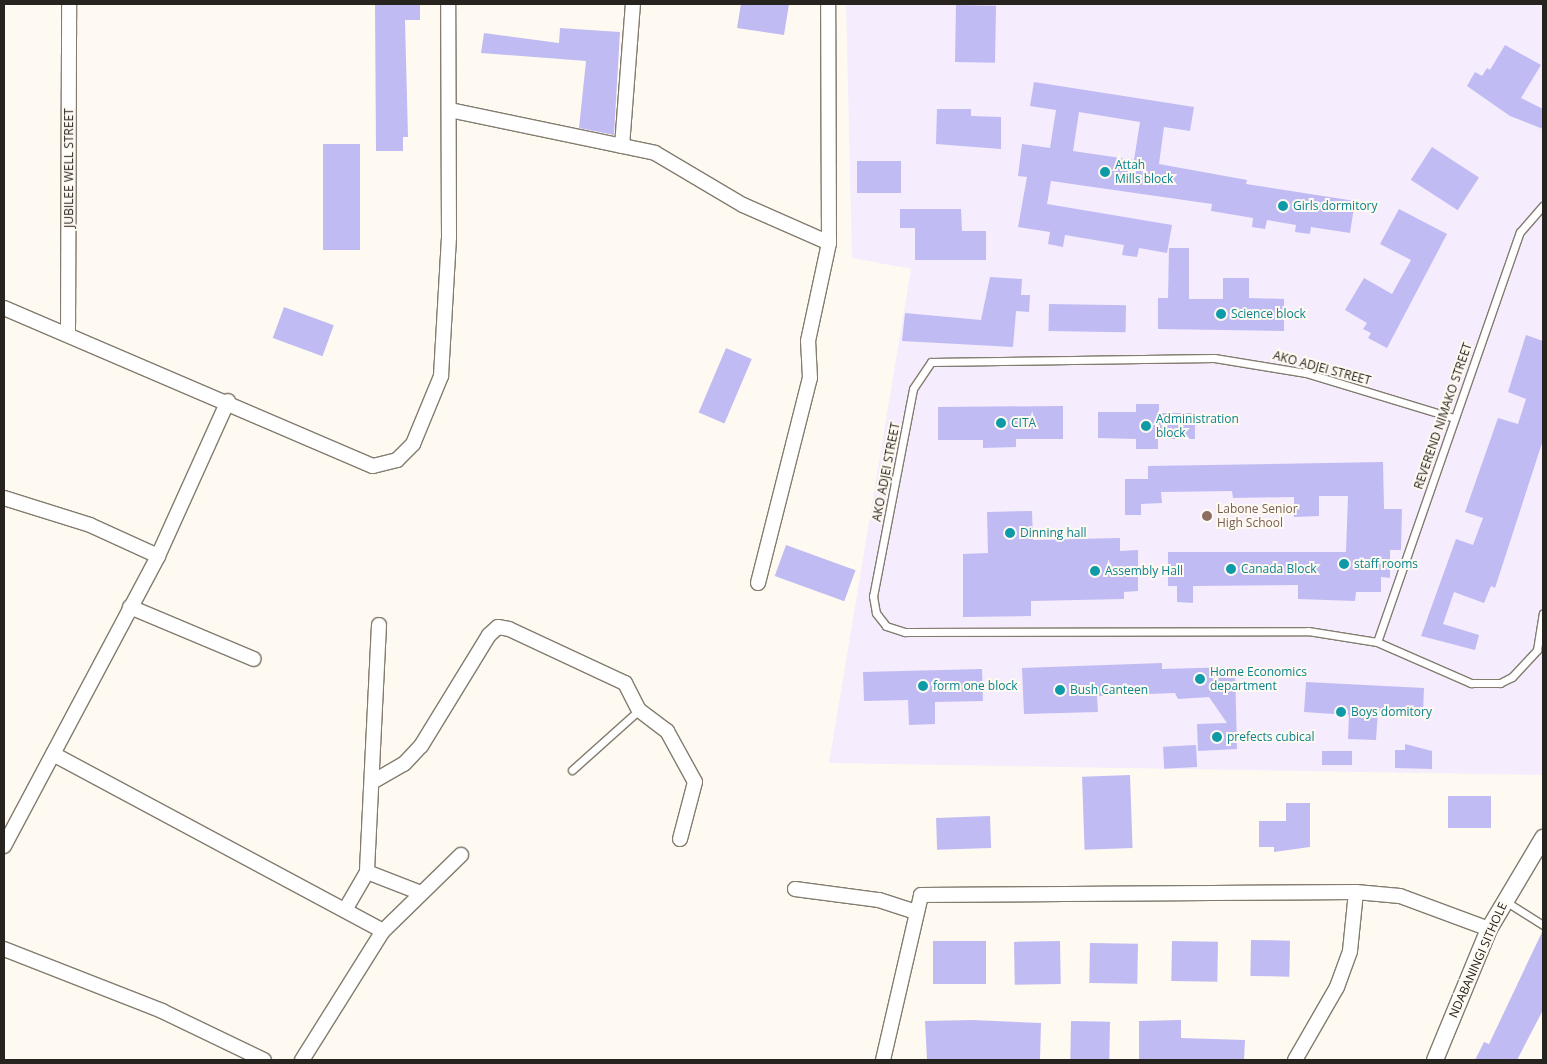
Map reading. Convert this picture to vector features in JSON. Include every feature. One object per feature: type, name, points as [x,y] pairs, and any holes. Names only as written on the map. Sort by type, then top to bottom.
[{"type":"street","name":"JUBILEE WELL STREET","points":[[68,332],[69,4]]},
{"type":"street","points":[[4,308],[68,332],[373,466],[387,466],[413,444],[441,376],[449,237],[450,110],[448,4]]},
{"type":"street","points":[[622,146],[632,4]]},
{"type":"street","points":[[758,583],[810,378],[808,341],[829,242],[828,4]]},
{"type":"street","points":[[450,110],[654,153],[743,205],[829,242]]},
{"type":"street","points":[[4,846],[158,556],[228,401]]},
{"type":"street","points":[[4,498],[90,525],[158,556]]},
{"type":"street","points":[[130,607],[254,659]]},
{"type":"street","points":[[345,910],[367,872],[374,781],[379,625]]},
{"type":"street","points":[[374,781],[404,764],[421,746],[498,627],[624,683],[639,710],[667,731],[692,771],[694,790],[680,839]]},
{"type":"street","points":[[52,754],[383,931]]},
{"type":"street","name":"NDABANINGI SITHOLE","points":[[1435,1060],[1504,900],[1543,838]]},
{"type":"street","points":[[302,1060],[383,931],[461,855]]},
{"type":"street","points":[[367,872],[421,893]]},
{"type":"street","points":[[795,889],[879,900],[915,912]]},
{"type":"street","points":[[1295,1060],[1344,969],[1350,951],[1356,892]]},
{"type":"street","points":[[883,1060],[915,912],[921,895],[1356,892],[1400,896],[1490,929]]},
{"type":"street","points":[[4,949],[162,1011],[264,1060]]},
{"type":"lane","name":"REVEREND NIMAKO STREET","points":[[1377,642],[1520,232],[1543,206]]},
{"type":"lane","name":"AKO ADJEI STREET","points":[[1454,418],[1306,373],[1214,358],[946,360],[931,362],[913,389],[873,596],[876,613],[886,626],[905,632],[1308,630],[1377,642],[1471,683],[1500,683],[1512,677],[1537,650],[1543,613]]},
{"type":"lane","points":[[572,770],[639,710]]},
{"type":"lane","points":[[1504,900],[1543,925]]},
{"type":"shaded area","name":"Labone Senior High School","points":[[846,4],[1543,4],[1543,775],[829,763],[911,269],[852,258]]},
{"type":"building","points":[[375,4],[420,4],[420,20],[405,20],[408,137],[403,137],[403,151],[376,151]]},
{"type":"building","points":[[741,4],[789,4],[784,35],[737,28]]},
{"type":"building","points":[[956,5],[996,6],[995,63],[955,62]]},
{"type":"building","points":[[560,28],[620,32],[614,135],[579,128],[586,61],[481,53],[484,33],[559,43]]},
{"type":"building","points":[[1505,45],[1541,65],[1521,98],[1543,109],[1543,129],[1510,116],[1467,86],[1475,72],[1482,76],[1487,68],[1490,70]]},
{"type":"building","points":[[1034,82],[1194,107],[1190,131],[1164,127],[1159,164],[1247,180],[1246,184],[1355,201],[1350,233],[1311,227],[1310,234],[1295,232],[1296,225],[1267,220],[1265,229],[1252,227],[1253,218],[1211,211],[1212,204],[1051,181],[1047,204],[1172,225],[1167,253],[1139,248],[1137,257],[1122,255],[1124,245],[1065,235],[1063,247],[1048,244],[1050,232],[1018,227],[1027,177],[1018,176],[1022,144],[1050,148],[1056,110],[1030,106]],"holes":[[[1079,112],[1140,122],[1134,160],[1073,151]]]},
{"type":"building","points":[[937,109],[971,109],[971,116],[1001,117],[1001,149],[936,144]]},
{"type":"building","points":[[323,144],[360,144],[360,250],[323,250]]},
{"type":"building","points":[[1432,147],[1479,177],[1458,210],[1411,180]]},
{"type":"building","points":[[857,161],[901,161],[901,193],[857,193]]},
{"type":"building","points":[[900,209],[961,209],[962,231],[986,231],[986,260],[915,260],[915,228],[900,228]]},
{"type":"building","points":[[1399,209],[1447,234],[1387,348],[1368,338],[1371,333],[1363,329],[1367,323],[1345,310],[1364,278],[1392,294],[1411,260],[1380,244]]},
{"type":"building","name":"Science block","points":[[1169,248],[1189,248],[1189,299],[1223,299],[1223,278],[1249,278],[1249,298],[1284,299],[1284,331],[1158,329],[1158,298],[1168,298]]},
{"type":"building","points":[[990,277],[1022,279],[1021,295],[1030,295],[1029,312],[1016,311],[1013,347],[902,341],[905,313],[981,320]]},
{"type":"building","points":[[1049,304],[1126,305],[1126,332],[1049,331]]},
{"type":"building","points":[[284,307],[334,325],[323,356],[273,338]]},
{"type":"building","points":[[1526,335],[1543,341],[1543,440],[1495,588],[1491,586],[1484,603],[1454,592],[1443,624],[1479,635],[1475,650],[1421,636],[1456,539],[1473,545],[1483,518],[1465,512],[1498,418],[1518,424],[1526,399],[1508,392]]},
{"type":"building","points":[[726,348],[752,359],[724,423],[699,412]]},
{"type":"building","name":"Administration block","points":[[1136,404],[1159,404],[1159,413],[1195,413],[1195,439],[1158,439],[1158,449],[1136,449],[1136,439],[1098,438],[1098,412],[1136,412]]},
{"type":"building","name":"CITA","points":[[1063,406],[1063,439],[1016,439],[1016,447],[983,448],[983,440],[938,440],[938,407]]},
{"type":"building","points":[[1383,462],[1384,509],[1402,509],[1401,550],[1390,550],[1390,578],[1381,577],[1381,592],[1356,592],[1355,601],[1298,599],[1298,585],[1193,586],[1193,603],[1177,602],[1177,586],[1168,586],[1168,552],[1346,552],[1348,496],[1319,496],[1319,516],[1294,517],[1294,497],[1233,498],[1232,491],[1161,492],[1162,503],[1141,504],[1141,515],[1125,515],[1125,479],[1148,479],[1148,466]]},
{"type":"building","points":[[1032,511],[1033,540],[1120,538],[1120,551],[1138,550],[1138,591],[1124,592],[1124,599],[1031,601],[1031,616],[963,617],[963,554],[988,553],[987,512]]},
{"type":"building","points":[[786,545],[856,570],[844,601],[775,576]]},
{"type":"building","points":[[1162,663],[1162,669],[1235,667],[1237,749],[1198,751],[1197,724],[1227,723],[1209,697],[1178,699],[1175,693],[1097,696],[1098,712],[1024,714],[1022,668]]},
{"type":"building","name":"form one block","points":[[982,669],[983,701],[935,702],[935,724],[909,725],[908,700],[864,701],[863,672]]},
{"type":"building","name":"Boys domitory","points":[[1306,682],[1424,688],[1423,714],[1378,711],[1376,740],[1348,739],[1349,715],[1304,712]]},
{"type":"building","points":[[1405,744],[1432,751],[1432,769],[1395,768],[1395,750],[1405,750]]},
{"type":"building","points":[[1196,745],[1197,767],[1164,769],[1163,747]]},
{"type":"building","points":[[1322,751],[1352,751],[1352,765],[1322,765]]},
{"type":"building","points":[[1130,775],[1133,848],[1085,850],[1082,777]]},
{"type":"building","points":[[1448,796],[1491,796],[1491,828],[1448,828]]},
{"type":"building","points":[[1286,803],[1310,803],[1310,847],[1274,852],[1274,847],[1259,847],[1259,821],[1286,821]]},
{"type":"building","points":[[990,816],[991,848],[937,850],[936,818]]},
{"type":"building","points":[[1543,930],[1543,1010],[1517,1060],[1475,1060],[1484,1042],[1489,1044]]},
{"type":"building","points":[[1251,940],[1290,941],[1289,977],[1250,976]]},
{"type":"building","points":[[933,941],[986,941],[986,984],[933,984]]},
{"type":"building","points":[[1060,941],[1061,984],[1015,985],[1014,942]]},
{"type":"building","points":[[1172,941],[1218,942],[1217,982],[1171,981]]},
{"type":"building","points":[[1090,943],[1138,944],[1137,984],[1089,983]]},
{"type":"building","points":[[972,1020],[1041,1023],[1040,1060],[927,1060],[925,1021]]},
{"type":"building","points":[[1181,1020],[1181,1038],[1245,1040],[1244,1060],[1139,1060],[1139,1021]]},
{"type":"building","points":[[1071,1021],[1110,1022],[1109,1060],[1070,1060]]},
{"type":"place","name":"Attah Mills block","points":[[1105,172]]},
{"type":"place","name":"Girls dormitory","points":[[1283,206]]},
{"type":"place","name":"Science block","points":[[1221,314]]},
{"type":"place","name":"CITA","points":[[1001,423]]},
{"type":"place","name":"Administration block","points":[[1146,426]]},
{"type":"place","name":"Labone Senior High School","points":[[1207,516]]},
{"type":"place","name":"Dinning hall","points":[[1010,533]]},
{"type":"place","name":"staff rooms","points":[[1344,564]]},
{"type":"place","name":"Canada Block","points":[[1231,569]]},
{"type":"place","name":"Assembly Hall","points":[[1095,571]]},
{"type":"place","name":"Home Economics department","points":[[1200,679]]},
{"type":"place","name":"form one block","points":[[923,686]]},
{"type":"place","name":"Bush Canteen","points":[[1060,690]]},
{"type":"place","name":"Boys domitory","points":[[1341,712]]},
{"type":"place","name":"prefects cubical","points":[[1217,737]]}]
